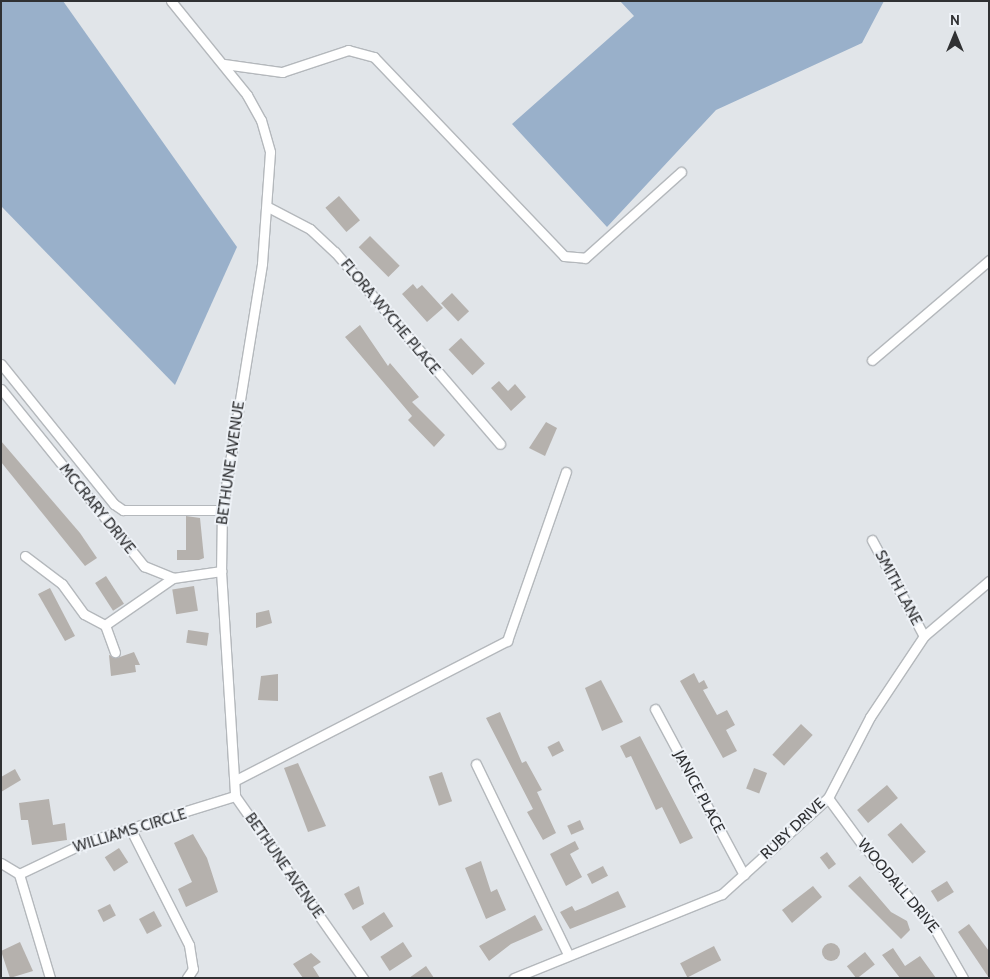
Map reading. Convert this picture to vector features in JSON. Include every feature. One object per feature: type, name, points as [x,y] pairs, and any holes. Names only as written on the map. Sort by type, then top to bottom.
[{"type":"street","name":"BETHUNE AVENUE","points":[[171,1],[224,64],[261,120],[270,152],[268,207],[222,510],[221,571],[236,780],[235,796],[363,978]]},
{"type":"street","points":[[224,64],[282,72],[348,50],[374,57],[564,256],[585,258],[681,172]]},
{"type":"street","name":"FLORA WYCHE PLACE","points":[[268,207],[310,230],[335,252],[500,444]]},
{"type":"street","points":[[872,360],[989,260]]},
{"type":"street","points":[[1,364],[114,504],[123,510],[222,510]]},
{"type":"street","name":"MCCRARY DRIVE","points":[[1,389],[125,546],[144,566],[173,578]]},
{"type":"street","points":[[236,780],[507,641],[566,472]]},
{"type":"street","name":"SMITH LANE","points":[[872,540],[924,636]]},
{"type":"street","points":[[25,556],[62,584],[84,614],[105,625],[115,652]]},
{"type":"street","points":[[105,625],[173,578],[221,571]]},
{"type":"street","name":"RUBY DRIVE","points":[[514,978],[568,954],[722,894],[828,798],[870,717],[924,636],[989,581]]},
{"type":"street","name":"JANICE PLACE","points":[[655,709],[744,875]]},
{"type":"street","points":[[476,764],[568,954]]},
{"type":"street","name":"WILLIAMS CIRCLE","points":[[19,874],[86,842],[130,830],[235,796]]},
{"type":"street","name":"WOODALL DRIVE","points":[[828,798],[861,842],[932,924],[963,978]]},
{"type":"street","points":[[130,830],[189,945],[194,969],[187,978]]},
{"type":"street","points":[[1,862],[19,874],[50,978]]},
{"type":"shaded area","points":[[1,1],[63,1],[237,247],[175,385],[1,206]]},
{"type":"shaded area","points":[[620,1],[884,1],[862,43],[716,110],[607,227],[512,124],[634,16]]},
{"type":"building","points":[[339,196],[360,220],[346,232],[325,208]]},
{"type":"building","points":[[370,236],[400,266],[388,277],[359,247]]},
{"type":"building","points":[[413,284],[417,289],[422,285],[443,308],[427,322],[402,294]]},
{"type":"building","points":[[452,293],[469,311],[458,322],[441,303]]},
{"type":"building","points":[[360,325],[388,366],[390,363],[419,397],[412,402],[445,435],[434,447],[408,420],[412,416],[345,337]]},
{"type":"building","points":[[461,338],[485,364],[472,375],[449,350]]},
{"type":"building","points":[[499,381],[508,391],[515,384],[526,397],[511,411],[491,388]]},
{"type":"building","points":[[546,422],[557,428],[545,456],[529,448]]},
{"type":"building","points":[[1,441],[80,533],[97,558],[85,566],[1,462]]},
{"type":"building","points":[[186,516],[200,518],[204,558],[199,560],[177,560],[177,550],[186,550]]},
{"type":"building","points":[[106,576],[124,604],[113,611],[95,583]]},
{"type":"building","points":[[194,586],[198,611],[176,614],[172,589]]},
{"type":"building","points":[[50,588],[75,636],[65,641],[38,594]]},
{"type":"building","points":[[269,610],[272,623],[256,628],[256,613]]},
{"type":"building","points":[[188,630],[209,633],[207,646],[186,643]]},
{"type":"building","points":[[134,652],[140,665],[135,665],[136,672],[111,676],[109,655],[117,658]]},
{"type":"building","points":[[694,673],[699,683],[704,680],[708,688],[703,690],[717,715],[727,710],[735,725],[726,730],[737,751],[723,758],[680,681]]},
{"type":"building","points":[[278,674],[278,701],[258,700],[261,676]]},
{"type":"building","points":[[601,680],[623,722],[602,731],[585,688]]},
{"type":"building","points":[[500,712],[522,763],[526,761],[542,790],[537,792],[556,833],[543,840],[527,812],[533,809],[486,718]]},
{"type":"building","points":[[801,724],[813,735],[784,766],[772,755]]},
{"type":"building","points":[[640,736],[693,838],[680,844],[662,807],[656,810],[631,756],[626,758],[620,746]]},
{"type":"building","points":[[559,741],[564,751],[552,757],[547,747]]},
{"type":"building","points":[[298,763],[326,826],[308,832],[284,768]]},
{"type":"building","points":[[754,768],[767,773],[759,794],[746,789]]},
{"type":"building","points":[[15,769],[21,780],[1,792],[1,777]]},
{"type":"building","points":[[442,772],[452,801],[439,806],[429,777]]},
{"type":"building","points":[[887,785],[898,798],[868,823],[857,810]]},
{"type":"building","points":[[49,799],[53,825],[65,823],[67,840],[32,845],[28,820],[21,820],[19,803]]},
{"type":"building","points":[[580,820],[584,829],[571,835],[567,826]]},
{"type":"building","points":[[901,823],[926,852],[912,863],[887,835]]},
{"type":"building","points":[[193,834],[207,858],[218,892],[186,907],[178,889],[192,882],[174,843]]},
{"type":"building","points":[[575,841],[579,849],[570,854],[582,877],[566,886],[550,854]]},
{"type":"building","points":[[119,848],[128,862],[114,872],[105,857]]},
{"type":"building","points":[[827,852],[836,864],[829,869],[820,857]]},
{"type":"building","points":[[481,861],[491,892],[497,889],[506,910],[486,919],[465,868]]},
{"type":"building","points":[[603,866],[608,876],[592,884],[587,874]]},
{"type":"building","points":[[860,876],[891,912],[907,921],[910,930],[901,939],[848,886]]},
{"type":"building","points":[[947,881],[954,892],[938,902],[931,891]]},
{"type":"building","points":[[359,886],[364,904],[353,910],[344,894]]},
{"type":"building","points":[[813,886],[822,897],[792,923],[782,910]]},
{"type":"building","points":[[618,891],[626,907],[570,929],[560,912],[572,906],[575,911]]},
{"type":"building","points":[[110,904],[116,916],[103,922],[98,910]]},
{"type":"building","points":[[154,911],[162,926],[147,934],[139,919]]},
{"type":"building","points":[[384,912],[393,926],[371,941],[361,927]]},
{"type":"building","points":[[535,915],[543,930],[511,944],[489,961],[479,946]]},
{"type":"building","points":[[969,924],[989,951],[989,978],[958,932]]},
{"type":"building","points":[[20,942],[33,971],[10,978],[1,951]]},
{"type":"building","points":[[403,942],[412,956],[390,971],[380,957]]},
{"type":"building","points":[[831,943],[837,946],[840,952],[837,958],[831,961],[825,958],[822,952],[825,946]]},
{"type":"building","points":[[714,946],[721,960],[687,978],[680,963]]},
{"type":"building","points":[[893,948],[905,966],[920,956],[936,978],[900,978],[882,955]]},
{"type":"building","points":[[865,952],[875,965],[858,978],[847,966]]},
{"type":"building","points":[[311,953],[321,962],[313,967],[320,978],[303,978],[293,964]]},
{"type":"building","points":[[426,966],[434,978],[409,978]]}]
